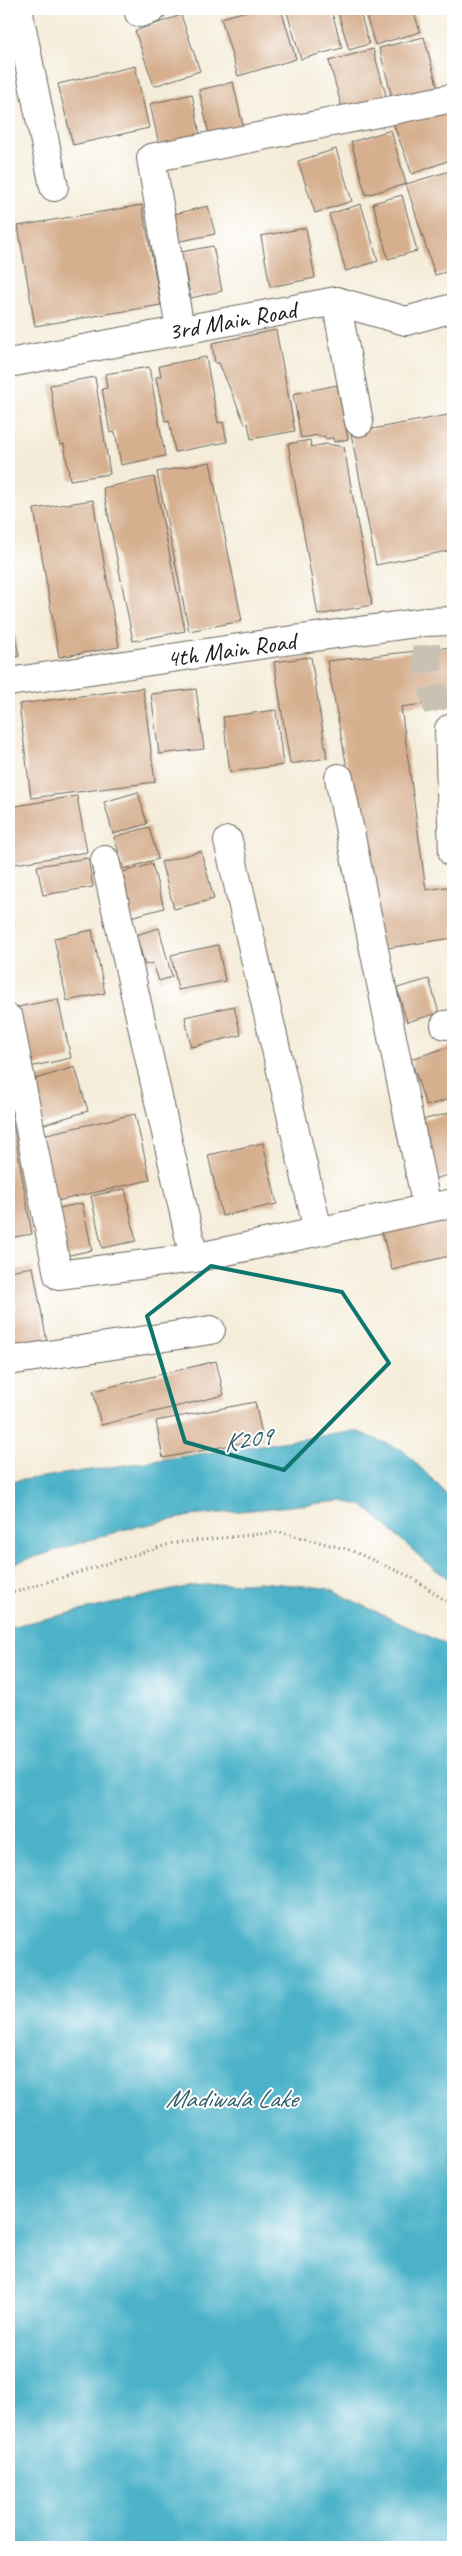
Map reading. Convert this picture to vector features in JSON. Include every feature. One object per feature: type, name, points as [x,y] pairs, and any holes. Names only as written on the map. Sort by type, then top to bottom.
[{"type":"street","points":[[18,9],[54,187]]},
{"type":"street","points":[[180,329],[150,158],[453,98]]},
{"type":"street","points":[[336,301],[359,422]]},
{"type":"street","name":"3rd Main Road","points":[[9,363],[180,329],[336,301],[406,321],[453,308]]},
{"type":"street","name":"4th Main Road","points":[[9,682],[425,634],[453,621]]},
{"type":"street","points":[[447,724],[453,853]]},
{"type":"street","points":[[9,1020],[58,1276],[194,1258],[440,1205],[339,778]]},
{"type":"street","points":[[228,841],[318,1232]]},
{"type":"street","points":[[105,860],[194,1258]]},
{"type":"street","points":[[9,1361],[211,1330]]},
{"type":"path","points":[[9,1594],[173,1543],[279,1532],[350,1550],[412,1577],[453,1606]]},
{"type":"highlighted area","points":[[211,1266],[342,1292],[389,1363],[284,1470],[185,1442],[147,1316]]},
{"type":"water","points":[[356,1431],[403,1450],[440,1487],[453,1504],[453,1582],[429,1565],[364,1506],[342,1501],[190,1516],[122,1530],[9,1565],[9,1482]]},
{"type":"water","name":"Madiwala Lake","points":[[259,1582],[326,1588],[453,1648],[453,2547],[9,2547],[9,1627],[190,1586]]},
{"type":"building","points":[[254,9],[281,9],[296,59],[238,76],[221,18]]},
{"type":"building","points":[[286,9],[331,9],[342,48],[301,59]]},
{"type":"building","points":[[337,9],[359,9],[369,44],[349,50]]},
{"type":"building","points":[[364,9],[413,9],[420,32],[375,45]]},
{"type":"building","points":[[181,15],[200,71],[154,86],[135,31]]},
{"type":"building","points":[[424,37],[440,96],[395,108],[379,48]]},
{"type":"building","points":[[373,49],[389,106],[345,119],[329,61]]},
{"type":"building","points":[[135,66],[149,128],[73,145],[58,84]]},
{"type":"building","points":[[233,82],[245,135],[211,143],[199,90]]},
{"type":"building","points":[[192,94],[201,140],[160,149],[150,104]]},
{"type":"building","points":[[449,103],[453,116],[453,159],[412,174],[393,123]]},
{"type":"building","points":[[391,130],[406,184],[366,195],[351,142]]},
{"type":"building","points":[[336,149],[352,201],[315,213],[298,161]]},
{"type":"building","points":[[453,170],[453,270],[435,275],[406,184]]},
{"type":"building","points":[[402,195],[417,251],[388,259],[373,203]]},
{"type":"building","points":[[361,204],[378,261],[346,271],[329,214]]},
{"type":"building","points":[[142,205],[161,305],[35,326],[18,226]]},
{"type":"building","points":[[208,206],[215,234],[172,243],[166,216]]},
{"type":"building","points":[[306,228],[315,278],[270,287],[261,236]]},
{"type":"building","points":[[213,246],[222,291],[191,298],[181,252]]},
{"type":"building","points":[[276,330],[295,431],[251,439],[248,423],[245,424],[219,363],[215,363],[212,343]]},
{"type":"building","points":[[206,357],[218,423],[223,422],[227,442],[175,452],[169,420],[165,421],[156,377],[161,376],[159,366]]},
{"type":"building","points":[[149,367],[165,456],[121,465],[115,432],[110,433],[102,389],[107,388],[105,374]]},
{"type":"building","points":[[95,377],[110,474],[70,480],[64,444],[60,445],[50,385]]},
{"type":"building","points":[[337,385],[348,439],[334,442],[333,438],[325,439],[325,436],[319,437],[318,435],[301,438],[293,394]]},
{"type":"building","points":[[453,414],[453,550],[376,565],[351,433]]},
{"type":"building","points":[[310,440],[311,447],[326,444],[344,447],[372,605],[318,615],[288,444]]},
{"type":"building","points":[[210,462],[242,621],[189,631],[157,472]]},
{"type":"building","points":[[154,477],[185,631],[133,641],[103,488]]},
{"type":"building","points":[[93,500],[119,647],[59,657],[34,509]]},
{"type":"building","points":[[9,611],[19,656],[9,658]]},
{"type":"building","points":[[453,647],[453,700],[401,707],[426,890],[453,886],[453,938],[381,949],[327,661]]},
{"type":"building","points":[[311,657],[327,758],[290,764],[274,662]]},
{"type":"building","points":[[143,688],[155,782],[31,798],[19,704]]},
{"type":"building","points":[[196,689],[204,749],[159,754],[151,694]]},
{"type":"building","points":[[276,710],[283,765],[230,772],[223,717]]},
{"type":"building","points":[[138,792],[147,824],[113,834],[104,802]]},
{"type":"building","points":[[77,796],[87,852],[9,865],[9,807]]},
{"type":"building","points":[[149,827],[158,859],[124,869],[114,837]]},
{"type":"building","points":[[201,851],[214,899],[174,909],[161,862]]},
{"type":"building","points":[[88,858],[93,887],[43,895],[37,866]]},
{"type":"building","points":[[152,864],[164,908],[127,918],[116,874]]},
{"type":"building","points":[[159,928],[172,977],[159,981],[153,963],[145,965],[136,935]]},
{"type":"building","points":[[92,930],[105,993],[67,1001],[54,938]]},
{"type":"building","points":[[218,945],[225,981],[178,990],[171,955]]},
{"type":"building","points":[[429,979],[439,1013],[407,1022],[397,988]]},
{"type":"building","points":[[58,999],[71,1058],[25,1068],[13,1008]]},
{"type":"building","points":[[234,1006],[241,1035],[191,1047],[185,1017]]},
{"type":"building","points":[[452,1046],[453,1098],[426,1106],[411,1059]]},
{"type":"building","points":[[75,1067],[88,1111],[38,1126],[25,1082]]},
{"type":"building","points":[[9,1101],[32,1234],[9,1238]]},
{"type":"building","points":[[453,1112],[453,1174],[433,1179],[418,1121]]},
{"type":"building","points":[[135,1114],[150,1180],[53,1202],[38,1136]]},
{"type":"building","points":[[263,1143],[277,1204],[222,1216],[208,1155]]},
{"type":"building","points":[[125,1189],[136,1241],[102,1248],[91,1196]]},
{"type":"building","points":[[82,1203],[92,1250],[61,1257],[51,1210]]},
{"type":"building","points":[[446,1207],[453,1237],[453,1255],[392,1270],[380,1224]]},
{"type":"building","points":[[33,1267],[47,1342],[9,1348],[9,1271]]},
{"type":"building","points":[[216,1361],[224,1395],[101,1425],[93,1391]]},
{"type":"building","points":[[255,1402],[263,1439],[163,1458],[156,1421]]},
{"type":"building","points":[[453,1430],[453,1447],[449,1431]]},
{"type":"tunnel","points":[[426,645],[428,667],[438,711]]},
{"type":"water label","name":"K209","points":[[247,1439]]}]
